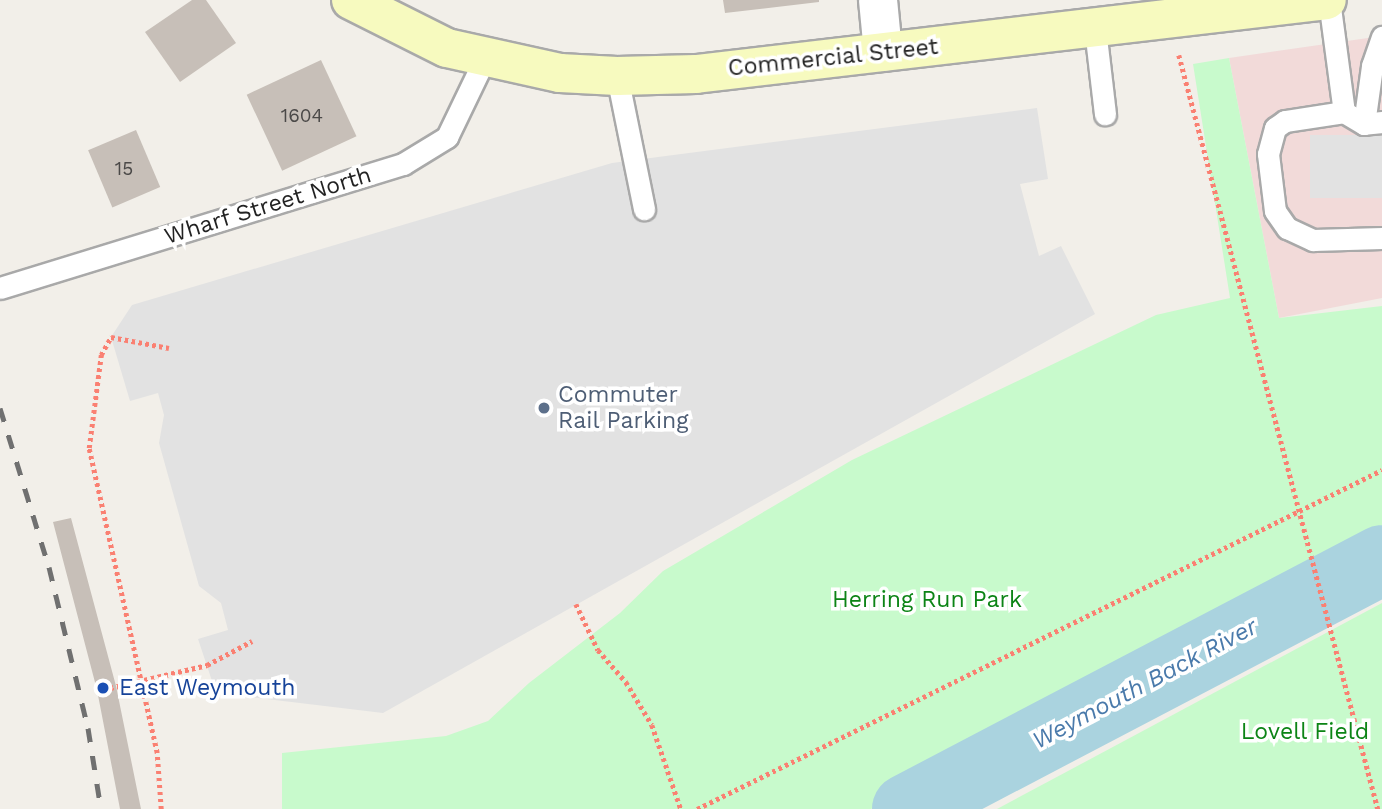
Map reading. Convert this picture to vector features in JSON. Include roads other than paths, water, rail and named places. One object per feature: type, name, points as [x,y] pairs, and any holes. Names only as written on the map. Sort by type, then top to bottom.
[{"type":"main road","name":"Commercial Street","points":[[351,0],[447,48],[559,72],[617,76],[696,74],[1328,0]]},
{"type":"street","points":[[878,0],[883,52]]},
{"type":"lane","points":[[1328,0],[1344,112]]},
{"type":"lane","points":[[1095,29],[1105,114]]},
{"type":"lane","points":[[1382,37],[1372,65],[1373,123],[1344,112],[1285,121],[1275,128],[1268,154],[1275,211],[1287,228],[1313,240],[1382,238]]},
{"type":"lane","name":"Wharf Street North","points":[[0,288],[403,164],[446,137],[485,58]]},
{"type":"lane","points":[[617,76],[644,209]]},
{"type":"waterway","name":"Weymouth Back River","points":[[907,809],[1382,560]]},
{"type":"railway","points":[[0,408],[49,567],[88,728],[101,809]]},
{"type":"place","name":"Commuter Rail Parking","points":[[544,408]]},
{"type":"place","name":"East Weymouth","points":[[103,688]]},
{"type":"park label","name":"Herring Run Park","points":[[927,600]]},
{"type":"park label","name":"Lovell Field","points":[[1305,732]]}]
